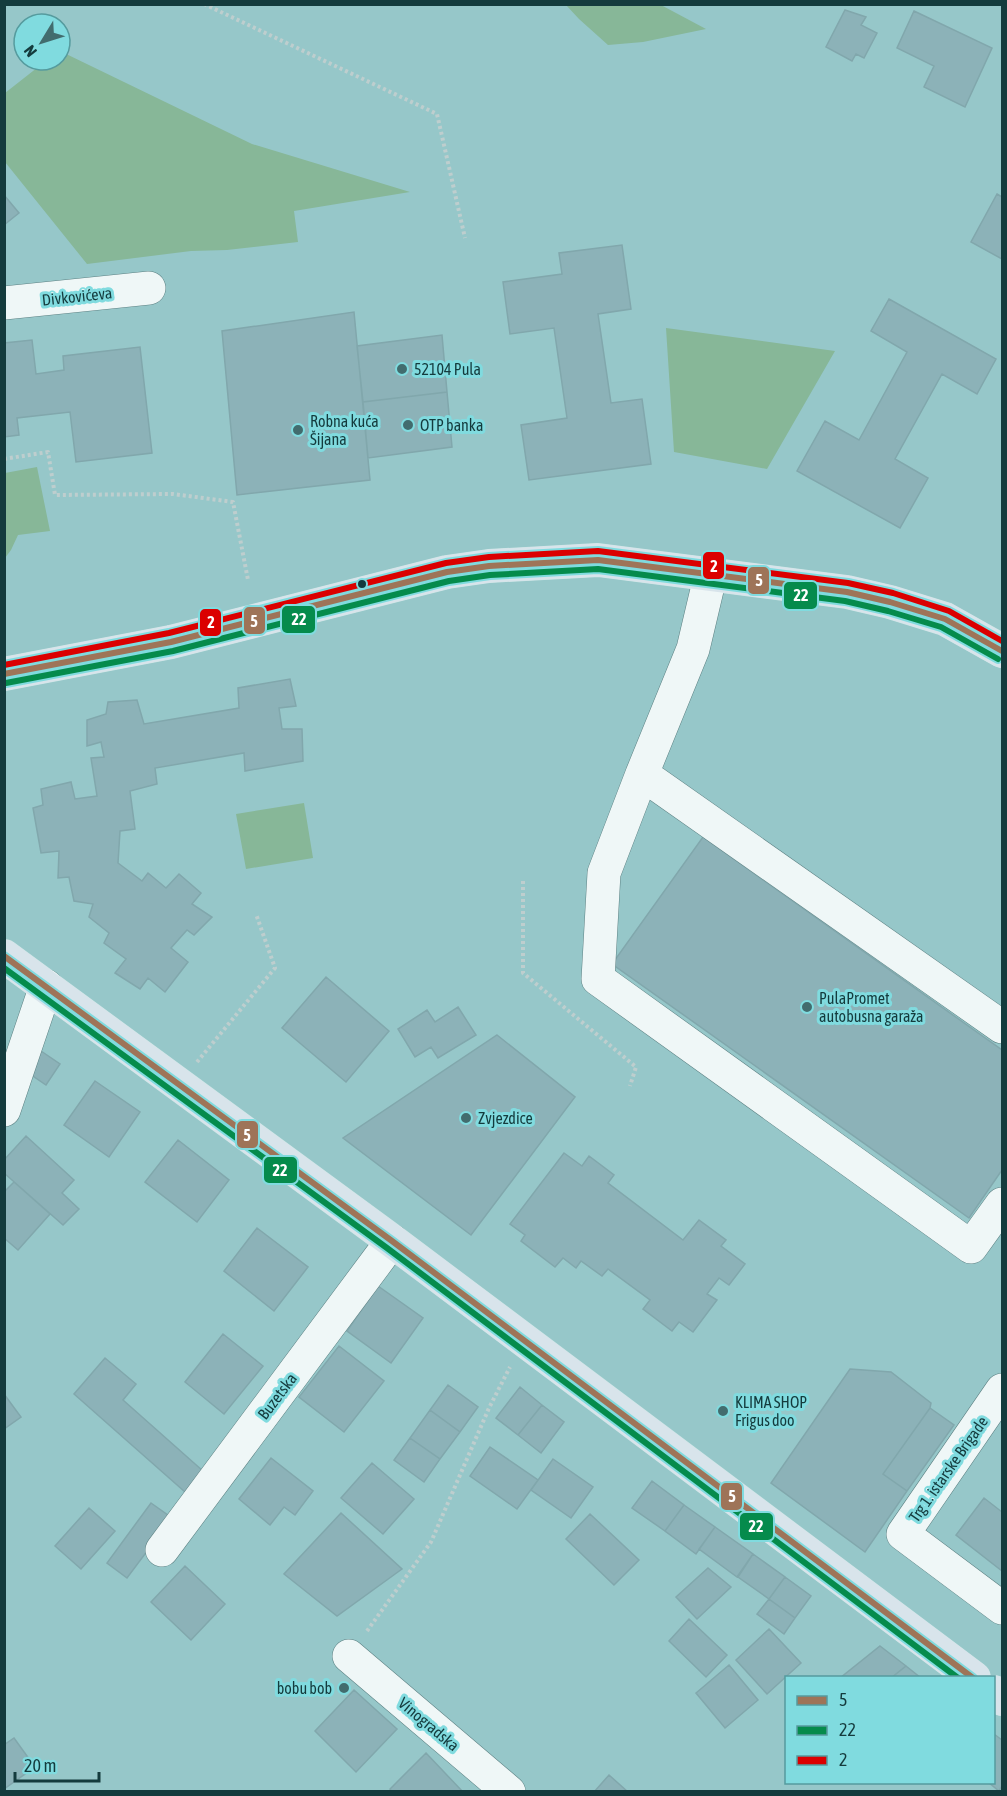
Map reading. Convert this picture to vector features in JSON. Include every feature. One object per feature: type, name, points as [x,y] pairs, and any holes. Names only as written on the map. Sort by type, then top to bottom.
[{"type":"main road","points":[[4,674],[171,642],[457,570],[598,560],[847,592],[945,619],[1002,651]]},
{"type":"main road","points":[[4,956],[392,1241],[973,1676]]},
{"type":"street","name":"Divkovićeva","points":[[4,303],[149,288]]},
{"type":"street","points":[[711,573],[693,649],[604,873],[598,979],[971,1247],[1002,1204]]},
{"type":"street","points":[[642,774],[1002,1027]]},
{"type":"street","points":[[4,1110],[45,987]]},
{"type":"street","name":"Buzetska","points":[[162,1550],[392,1241]]},
{"type":"street","name":"Trg 1. istarske Brigade","points":[[1002,1389],[903,1534],[1002,1608]]},
{"type":"street","name":"Vinogradska","points":[[349,1656],[509,1791]]},
{"type":"path","points":[[204,4],[437,114],[465,238]]},
{"type":"path","points":[[4,459],[48,452],[55,495],[173,494],[233,502],[248,580]]},
{"type":"path","points":[[523,881],[523,973],[636,1067],[630,1086]]},
{"type":"path","points":[[178,1083],[275,968],[256,914]]},
{"type":"path","points":[[349,1656],[431,1542],[489,1408],[524,1340]]},
{"type":"green space","points":[[566,5],[661,5],[706,29],[643,42],[608,45]]},
{"type":"green space","points":[[72,57],[252,144],[410,192],[294,211],[298,242],[227,250],[191,251],[87,264],[5,162],[5,93],[32,72],[72,72]]},
{"type":"green space","points":[[666,328],[835,351],[767,469],[674,452]]},
{"type":"green space","points":[[37,467],[50,531],[18,535],[5,558],[5,473]]},
{"type":"green space","points":[[304,803],[313,858],[246,869],[236,814]]},
{"type":"building","points":[[845,10],[866,17],[861,25],[877,33],[864,58],[856,54],[852,61],[826,47]]},
{"type":"building","points":[[914,11],[992,48],[965,107],[924,87],[934,66],[897,48]]},
{"type":"building","points":[[997,194],[1002,197],[1002,259],[971,242]]},
{"type":"building","points":[[4,195],[19,213],[4,225]]},
{"type":"building","points":[[622,245],[631,309],[598,314],[611,403],[642,399],[651,464],[529,480],[521,425],[567,418],[554,328],[510,334],[503,282],[562,274],[559,253]]},
{"type":"building","points":[[889,299],[996,359],[977,394],[942,374],[895,459],[928,478],[900,528],[797,471],[825,421],[859,440],[907,352],[871,331]]},
{"type":"building","name":"Robna kuća Šijana","points":[[354,312],[370,480],[237,495],[222,331]]},
{"type":"building","name":"52104 Pula","points":[[442,335],[447,392],[363,402],[357,346]]},
{"type":"building","points":[[32,340],[36,374],[64,370],[63,356],[140,347],[152,453],[76,462],[70,412],[17,418],[19,435],[4,437],[4,343]]},
{"type":"building","name":"OTP banka","points":[[447,392],[452,447],[368,458],[363,402]]},
{"type":"building","points":[[290,679],[296,706],[279,708],[282,729],[302,729],[303,761],[245,771],[244,753],[155,768],[157,784],[130,791],[135,829],[120,831],[118,863],[142,881],[148,873],[166,888],[179,874],[201,893],[192,904],[212,917],[194,935],[187,930],[171,948],[188,962],[165,992],[148,978],[140,989],[115,973],[126,959],[104,943],[109,933],[89,917],[93,904],[74,901],[69,877],[58,878],[59,851],[41,853],[33,808],[43,805],[41,789],[71,782],[75,799],[97,796],[91,758],[104,757],[101,742],[87,746],[87,720],[106,714],[108,702],[137,700],[144,724],[239,708],[238,688]]},
{"type":"building","name":"PulaPromet autobusna garaža","points":[[703,837],[1002,1050],[1002,1170],[969,1218],[612,964]]},
{"type":"building","points":[[326,977],[389,1031],[346,1082],[282,1028]]},
{"type":"building","points":[[458,1007],[476,1035],[438,1058],[431,1047],[415,1057],[398,1029],[427,1010],[435,1022]]},
{"type":"building","name":"Zvjezdice","points":[[497,1035],[575,1097],[471,1235],[343,1138]]},
{"type":"building","points":[[41,1051],[60,1064],[46,1085],[27,1072]]},
{"type":"building","points":[[95,1081],[140,1112],[109,1157],[64,1125]]},
{"type":"building","points":[[26,1136],[74,1180],[62,1193],[79,1209],[63,1225],[4,1173],[4,1160]]},
{"type":"building","points":[[178,1140],[229,1180],[197,1222],[145,1182]]},
{"type":"building","points":[[564,1153],[582,1166],[589,1156],[614,1175],[608,1183],[683,1240],[699,1220],[726,1240],[721,1246],[745,1264],[729,1285],[719,1278],[707,1294],[717,1300],[693,1332],[679,1322],[672,1331],[643,1309],[650,1300],[608,1269],[602,1276],[581,1261],[576,1268],[563,1258],[555,1267],[521,1241],[525,1235],[510,1224]]},
{"type":"building","points":[[14,1182],[50,1214],[18,1250],[4,1238],[4,1192]]},
{"type":"building","points":[[257,1228],[308,1267],[274,1311],[224,1271]]},
{"type":"building","points":[[378,1286],[423,1318],[391,1363],[347,1331]]},
{"type":"building","points":[[223,1334],[263,1366],[224,1414],[185,1382]]},
{"type":"building","points":[[339,1346],[384,1381],[344,1432],[299,1397]]},
{"type":"building","points":[[105,1358],[136,1384],[123,1400],[203,1471],[185,1492],[74,1394]]},
{"type":"building","points":[[850,1369],[891,1372],[931,1403],[930,1408],[883,1474],[907,1491],[865,1552],[771,1483]]},
{"type":"building","points":[[448,1385],[478,1407],[460,1432],[430,1410]]},
{"type":"building","points":[[520,1387],[542,1405],[518,1435],[496,1418]]},
{"type":"building","points":[[4,1394],[21,1417],[4,1429]]},
{"type":"building","points":[[542,1405],[564,1422],[541,1453],[518,1435]]},
{"type":"building","points":[[930,1408],[954,1425],[907,1491],[883,1474]]},
{"type":"building","points":[[430,1410],[460,1432],[440,1459],[410,1438]]},
{"type":"building","points":[[410,1438],[440,1459],[424,1482],[394,1460]]},
{"type":"building","points":[[490,1447],[538,1480],[517,1509],[470,1476]]},
{"type":"building","points":[[271,1458],[313,1491],[295,1515],[284,1507],[270,1525],[239,1499]]},
{"type":"building","points":[[553,1459],[593,1487],[571,1518],[531,1490]]},
{"type":"building","points":[[372,1463],[414,1499],[383,1534],[341,1498]]},
{"type":"building","points":[[652,1481],[684,1505],[665,1531],[632,1508]]},
{"type":"building","points":[[984,1498],[1002,1512],[1002,1571],[956,1535]]},
{"type":"building","points":[[151,1503],[172,1518],[127,1578],[107,1563]]},
{"type":"building","points":[[684,1505],[715,1527],[696,1554],[665,1531]]},
{"type":"building","points":[[89,1508],[115,1531],[81,1569],[55,1546]]},
{"type":"building","points":[[341,1513],[402,1569],[337,1616],[284,1574]]},
{"type":"building","points":[[590,1514],[639,1560],[614,1585],[566,1539]]},
{"type":"building","points":[[715,1527],[753,1554],[737,1577],[699,1549]]},
{"type":"building","points":[[753,1554],[785,1577],[769,1599],[738,1577]]},
{"type":"building","points":[[185,1566],[225,1604],[191,1640],[151,1602]]},
{"type":"building","points":[[708,1568],[731,1587],[697,1619],[676,1597]]},
{"type":"building","points":[[785,1577],[811,1596],[795,1618],[769,1599]]},
{"type":"building","points":[[769,1599],[795,1618],[784,1634],[757,1614]]},
{"type":"building","points":[[689,1619],[727,1655],[706,1677],[669,1641]]},
{"type":"building","points":[[769,1629],[801,1663],[767,1694],[736,1660]]},
{"type":"building","points":[[880,1646],[906,1666],[894,1676],[842,1676]]},
{"type":"building","points":[[729,1665],[758,1700],[725,1728],[696,1693]]},
{"type":"building","points":[[906,1666],[918,1676],[894,1676]]},
{"type":"building","points":[[354,1690],[397,1729],[356,1772],[315,1731]]},
{"type":"building","points":[[995,1735],[1002,1740],[1002,1786],[999,1791],[990,1784],[995,1784]]},
{"type":"building","points":[[14,1738],[35,1767],[4,1789],[4,1745]]},
{"type":"building","points":[[426,1753],[463,1792],[392,1792],[390,1789]]},
{"type":"building","points":[[609,1775],[628,1792],[594,1792]]},
{"type":"transit line","name":"2","points":[[4,665],[169,633],[446,563],[489,557],[598,551],[848,583],[893,593],[949,611],[1002,641]]},
{"type":"transit line","name":"5","points":[[4,674],[171,642],[447,572],[489,566],[598,560],[847,592],[945,619],[1002,651]]},
{"type":"transit line","name":"22","points":[[6,683],[173,651],[449,581],[490,575],[598,569],[845,601],[941,627],[998,659]]},
{"type":"transit line","name":"5","points":[[4,956],[392,1241],[970,1676]]},
{"type":"transit line","name":"22","points":[[4,968],[387,1248],[955,1676]]},
{"type":"place","name":"52104 Pula","points":[[402,369]]},
{"type":"place","name":"OTP banka","points":[[408,425]]},
{"type":"place","name":"Robna kuća Šijana","points":[[298,430]]},
{"type":"place","name":"PulaPromet autobusna garaža","points":[[807,1007]]},
{"type":"place","name":"Zvjezdice","points":[[466,1118]]},
{"type":"place","name":"KLIMA SHOP Frigus doo","points":[[723,1411]]},
{"type":"place","name":"bobu bob","points":[[344,1688]]}]
